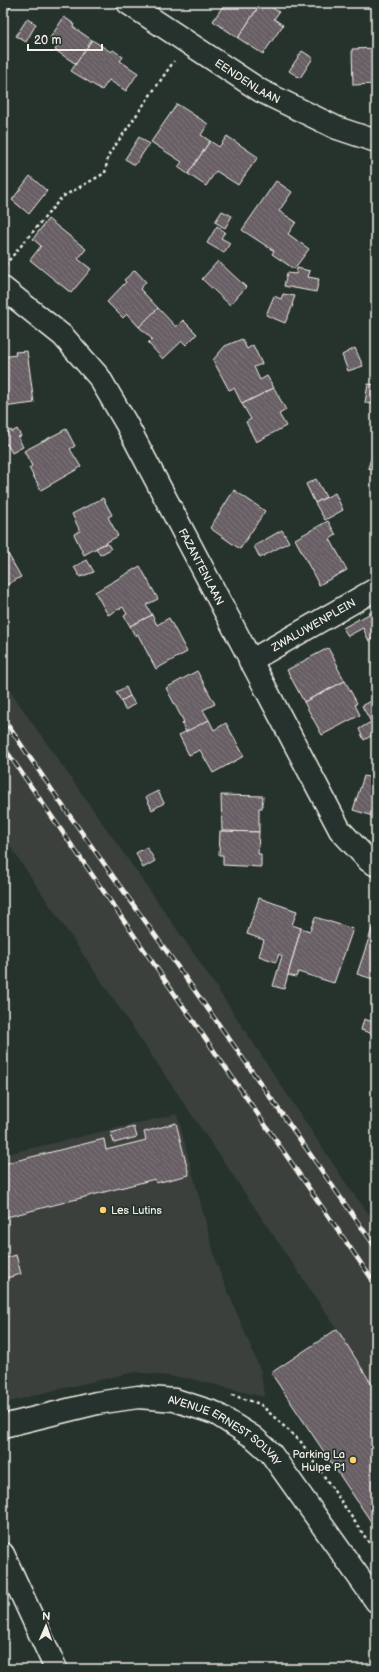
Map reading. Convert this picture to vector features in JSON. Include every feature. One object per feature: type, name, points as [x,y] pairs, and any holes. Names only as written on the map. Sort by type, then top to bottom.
[{"type":"street","name":"EENDENLAAN","points":[[128,3],[236,75],[274,98],[337,128],[376,141]]},
{"type":"street","name":"FAZANTENLAAN","points":[[3,288],[63,336],[99,377],[126,423],[340,830],[369,861],[376,865]]},
{"type":"street","name":"ZWALUWENPLEIN","points":[[250,661],[376,589]]},
{"type":"street","name":"AVENUE ERNEST SOLVAY","points":[[3,1426],[97,1403],[138,1397],[175,1400],[215,1413],[253,1437],[270,1452],[376,1601]]},
{"type":"street","points":[[3,1554],[56,1669]]},
{"type":"path","points":[[3,268],[62,197],[105,173],[108,156],[187,43]]},
{"type":"shaded area","points":[[3,681],[197,958],[349,1188],[376,1223],[376,1391],[337,1329],[3,836]]},
{"type":"shaded area","name":"Les Lutins","points":[[177,1114],[217,1265],[261,1372],[264,1397],[192,1379],[135,1372],[38,1394],[3,1404],[3,1155]]},
{"type":"building","points":[[3,3],[13,3],[4,17],[3,16]]},
{"type":"building","points":[[225,3],[261,3],[238,38],[213,21]]},
{"type":"building","points":[[261,3],[265,3],[279,12],[274,19],[283,25],[263,54],[238,38]]},
{"type":"building","points":[[64,17],[74,24],[73,27],[92,40],[76,64],[55,50],[59,44],[50,38]]},
{"type":"building","points":[[27,19],[36,24],[26,42],[16,36]]},
{"type":"building","points":[[92,40],[111,52],[113,50],[123,57],[120,61],[138,73],[126,91],[109,80],[102,90],[71,71]]},
{"type":"building","points":[[376,48],[376,84],[353,85],[352,49]]},
{"type":"building","points":[[302,51],[313,58],[300,78],[289,71]]},
{"type":"building","points":[[177,104],[208,124],[201,135],[210,141],[188,174],[178,167],[182,162],[151,142]]},
{"type":"building","points":[[227,136],[258,157],[238,185],[216,171],[206,186],[188,174],[210,141],[219,147]]},
{"type":"building","points":[[139,137],[149,144],[135,165],[125,159]]},
{"type":"building","points":[[30,176],[47,191],[29,214],[12,200]]},
{"type":"building","points":[[276,181],[292,192],[279,211],[296,222],[288,234],[309,249],[294,269],[272,254],[274,251],[242,230]]},
{"type":"building","points":[[222,211],[232,216],[225,228],[215,222]]},
{"type":"building","points":[[48,219],[86,249],[78,259],[91,269],[71,293],[30,260],[41,246],[33,239]]},
{"type":"building","points":[[217,226],[225,232],[221,238],[230,243],[224,253],[207,243]]},
{"type":"building","points":[[218,261],[246,287],[230,305],[202,279]]},
{"type":"building","points":[[297,268],[310,271],[308,277],[319,279],[316,292],[284,286],[287,273],[296,274]]},
{"type":"building","points":[[135,270],[146,282],[140,289],[158,308],[139,327],[127,314],[123,318],[107,302],[126,282],[124,280]]},
{"type":"building","points":[[283,294],[295,296],[293,305],[285,323],[266,315],[274,296],[281,299]]},
{"type":"building","points":[[158,308],[176,327],[183,320],[197,334],[186,345],[182,341],[163,359],[148,343],[152,339],[139,327]]},
{"type":"building","points":[[242,339],[247,349],[253,345],[262,364],[254,367],[260,380],[267,376],[274,388],[242,404],[234,388],[229,390],[213,360],[225,346]]},
{"type":"building","points":[[355,348],[363,366],[348,371],[342,355]]},
{"type":"building","points":[[27,351],[34,403],[3,407],[3,357],[16,355],[15,352]]},
{"type":"building","points":[[368,384],[376,385],[376,404],[365,403]]},
{"type":"building","points":[[274,388],[286,410],[279,414],[286,426],[256,442],[246,422],[251,419],[242,404]]},
{"type":"building","points":[[17,429],[21,436],[18,437],[23,447],[12,453],[7,444],[3,446],[3,434]]},
{"type":"building","points":[[66,429],[75,446],[70,449],[81,467],[41,490],[29,468],[32,466],[24,451]]},
{"type":"building","points":[[374,449],[376,450],[376,470],[368,468]]},
{"type":"building","points":[[316,479],[326,497],[315,503],[306,484]]},
{"type":"building","points":[[234,490],[265,511],[240,549],[210,528]]},
{"type":"building","points":[[335,493],[343,510],[325,520],[315,503]]},
{"type":"building","points":[[103,498],[112,515],[108,517],[118,536],[84,555],[74,534],[80,531],[72,514]]},
{"type":"building","points":[[328,521],[336,535],[330,539],[347,570],[319,585],[295,539]]},
{"type":"building","points":[[282,530],[289,542],[260,558],[254,546]]},
{"type":"building","points":[[107,543],[111,549],[100,555],[96,548]]},
{"type":"building","points":[[3,545],[21,577],[3,587]]},
{"type":"building","points":[[87,560],[94,572],[80,577],[74,567]]},
{"type":"building","points":[[140,566],[158,599],[146,605],[152,615],[130,626],[124,616],[127,614],[123,607],[108,615],[95,592]]},
{"type":"building","points":[[369,612],[376,624],[376,637],[369,641],[363,628],[348,636],[343,628],[359,618],[360,619],[369,614]]},
{"type":"building","points":[[152,615],[157,625],[169,618],[187,652],[156,669],[138,635],[135,636],[130,626]]},
{"type":"building","points":[[328,648],[345,681],[304,702],[287,670]]},
{"type":"building","points":[[197,671],[215,704],[203,710],[209,720],[186,732],[182,724],[184,722],[166,688]]},
{"type":"building","points":[[345,681],[357,703],[355,705],[360,715],[322,735],[304,702]]},
{"type":"building","points":[[126,687],[130,696],[121,701],[116,692]]},
{"type":"building","points":[[130,696],[135,704],[125,710],[121,701]]},
{"type":"building","points":[[375,699],[376,733],[364,740],[359,729],[371,722],[362,706]]},
{"type":"building","points":[[209,720],[214,730],[226,723],[244,756],[213,773],[200,750],[189,755],[179,735]]},
{"type":"building","points":[[374,771],[376,771],[376,817],[353,810],[364,776],[372,778]]},
{"type":"building","points":[[158,791],[164,803],[152,810],[146,797]]},
{"type":"building","points":[[221,795],[263,796],[262,808],[259,808],[259,832],[222,831]]},
{"type":"building","points":[[220,831],[259,832],[258,854],[261,854],[261,867],[223,865],[223,855],[219,855]]},
{"type":"building","points":[[147,847],[155,861],[143,868],[136,853]]},
{"type":"building","points":[[259,898],[297,911],[292,925],[301,928],[284,989],[273,986],[282,956],[279,954],[276,962],[259,956],[264,940],[247,934]]},
{"type":"building","points":[[315,917],[353,929],[334,983],[298,972],[296,977],[288,975],[301,928],[310,931]]},
{"type":"building","points":[[373,926],[376,927],[376,980],[357,974]]},
{"type":"building","points":[[364,1019],[376,1023],[376,1035],[361,1030]]},
{"type":"building","points":[[176,1123],[189,1175],[156,1183],[155,1179],[3,1218],[3,1164],[104,1139],[106,1150],[146,1140],[144,1132]]},
{"type":"building","points":[[134,1127],[137,1137],[114,1143],[111,1133]]},
{"type":"building","points":[[16,1255],[21,1274],[3,1279],[3,1259]]},
{"type":"building","name":"Parking La Hulpe P1","points":[[337,1329],[376,1391],[376,1529],[271,1373]]},
{"type":"railway","points":[[3,718],[65,809],[376,1248]]},
{"type":"railway","points":[[3,746],[376,1285]]},
{"type":"place","name":"Les Lutins","points":[[103,1210]]},
{"type":"place","name":"Parking La Hulpe P1","points":[[353,1460]]}]
